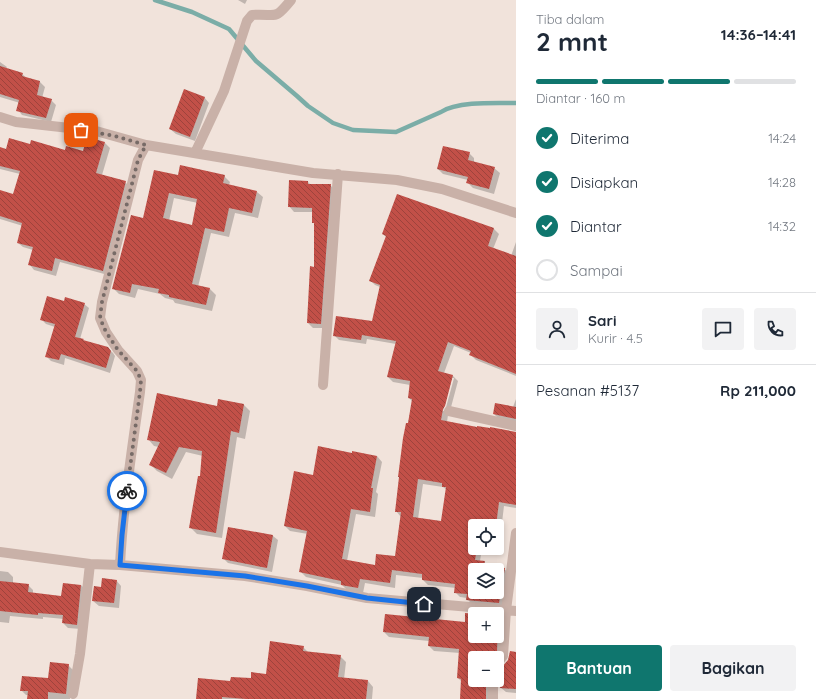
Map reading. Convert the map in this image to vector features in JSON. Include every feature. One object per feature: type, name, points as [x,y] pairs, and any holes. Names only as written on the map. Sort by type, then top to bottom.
[{"type":"street","points":[[195,153],[224,91],[247,21],[252,15],[276,16],[282,12],[291,0]]},
{"type":"street","points":[[0,117],[16,122],[96,132],[146,145],[313,173],[397,180],[442,189],[516,213]]},
{"type":"street","points":[[120,565],[129,468],[141,380],[137,371],[118,350],[106,332],[100,318],[102,302],[138,160],[146,145]]},
{"type":"street","points":[[323,385],[338,174]]},
{"type":"street","points":[[449,411],[516,426]]},
{"type":"street","points":[[504,651],[511,611],[516,533]]},
{"type":"street","points":[[0,552],[90,564],[120,565],[245,576],[367,598],[511,611]]},
{"type":"street","points":[[72,694],[80,654],[90,564]]},
{"type":"street","points":[[493,687],[493,699]]},
{"type":"building","points":[[0,66],[23,73],[22,76],[40,81],[37,95],[52,99],[46,118],[16,111],[19,100],[0,94]]},
{"type":"building","points":[[184,89],[205,97],[190,137],[169,129]]},
{"type":"building","points":[[87,137],[105,142],[96,173],[126,181],[103,271],[55,258],[52,271],[28,265],[33,247],[17,243],[22,223],[0,216],[0,190],[13,194],[20,171],[0,166],[0,147],[6,149],[9,138],[30,144],[31,140],[65,150],[66,146],[83,151]]},
{"type":"building","points":[[443,146],[470,152],[468,160],[495,167],[489,189],[466,183],[468,177],[437,169]]},
{"type":"building","points":[[180,165],[225,175],[223,183],[257,191],[252,213],[229,208],[224,232],[205,228],[192,284],[210,288],[206,305],[169,297],[169,295],[158,293],[159,289],[132,284],[130,293],[112,289],[131,215],[143,218],[154,170],[178,175]],"holes":[[[169,193],[197,199],[192,225],[163,218]]]},
{"type":"building","points":[[289,180],[308,181],[308,184],[331,184],[321,324],[307,323],[310,266],[314,267],[314,223],[312,223],[312,208],[288,207]]},
{"type":"building","points":[[397,194],[494,228],[488,246],[516,256],[516,374],[469,355],[471,351],[448,342],[438,371],[453,375],[441,420],[477,427],[490,427],[516,432],[516,505],[499,502],[497,519],[468,519],[468,555],[476,555],[475,560],[485,561],[484,563],[468,563],[468,599],[500,599],[499,603],[466,600],[467,594],[454,593],[455,584],[422,580],[422,574],[392,570],[390,583],[360,579],[358,588],[341,585],[341,581],[299,572],[307,531],[284,526],[294,471],[313,475],[318,446],[352,453],[352,451],[377,456],[371,488],[373,488],[370,512],[351,509],[342,559],[375,565],[376,554],[395,556],[401,512],[395,512],[398,477],[403,438],[406,423],[408,423],[412,399],[408,398],[410,381],[387,377],[396,341],[362,335],[361,340],[333,336],[336,316],[372,321],[380,285],[369,281],[386,236],[382,234]],"holes":[[[418,479],[442,483],[442,487],[446,487],[441,521],[413,517]]]},
{"type":"building","points":[[47,296],[64,301],[65,297],[85,303],[75,337],[108,347],[111,351],[106,368],[61,354],[59,360],[45,357],[55,324],[40,320]]},
{"type":"building","points":[[157,393],[217,406],[218,399],[244,404],[239,433],[231,431],[216,533],[189,528],[198,476],[200,476],[202,451],[179,447],[166,473],[149,465],[160,442],[147,440]]},
{"type":"building","points":[[495,403],[516,407],[516,419],[493,414]]},
{"type":"building","points":[[228,527],[273,535],[267,568],[222,559]]},
{"type":"building","points":[[102,578],[117,580],[114,603],[92,601],[94,586],[101,587]]},
{"type":"building","points":[[0,581],[29,584],[28,592],[61,596],[63,583],[81,585],[77,625],[62,623],[63,615],[38,613],[38,615],[0,611]]},
{"type":"building","points":[[465,613],[468,613],[468,643],[497,643],[497,651],[468,651],[468,687],[486,687],[486,699],[460,699],[461,679],[457,678],[459,649],[428,646],[429,637],[383,632],[385,614],[465,622]]},
{"type":"building","points":[[270,641],[304,646],[303,651],[341,655],[338,677],[368,680],[366,699],[246,699],[222,697],[222,699],[196,699],[198,678],[230,681],[231,677],[251,678],[251,672],[266,674]]},
{"type":"building","points":[[510,651],[516,652],[516,689],[500,688],[504,687],[504,665],[508,660]]},
{"type":"building","points":[[50,662],[69,664],[66,694],[48,692],[48,699],[27,699],[28,691],[20,691],[22,676],[48,678]]},
{"type":"waterway","points":[[155,0],[192,12],[229,29],[256,61],[308,106],[333,123],[353,130],[396,132],[448,108],[477,103],[516,103]]},
{"type":"way so far","points":[[81,130],[115,136],[146,145],[138,160],[102,302],[100,318],[106,332],[118,350],[137,371],[141,380],[127,491]]},
{"type":"route","points":[[127,491],[120,565],[245,576],[367,598],[424,604]]}]
